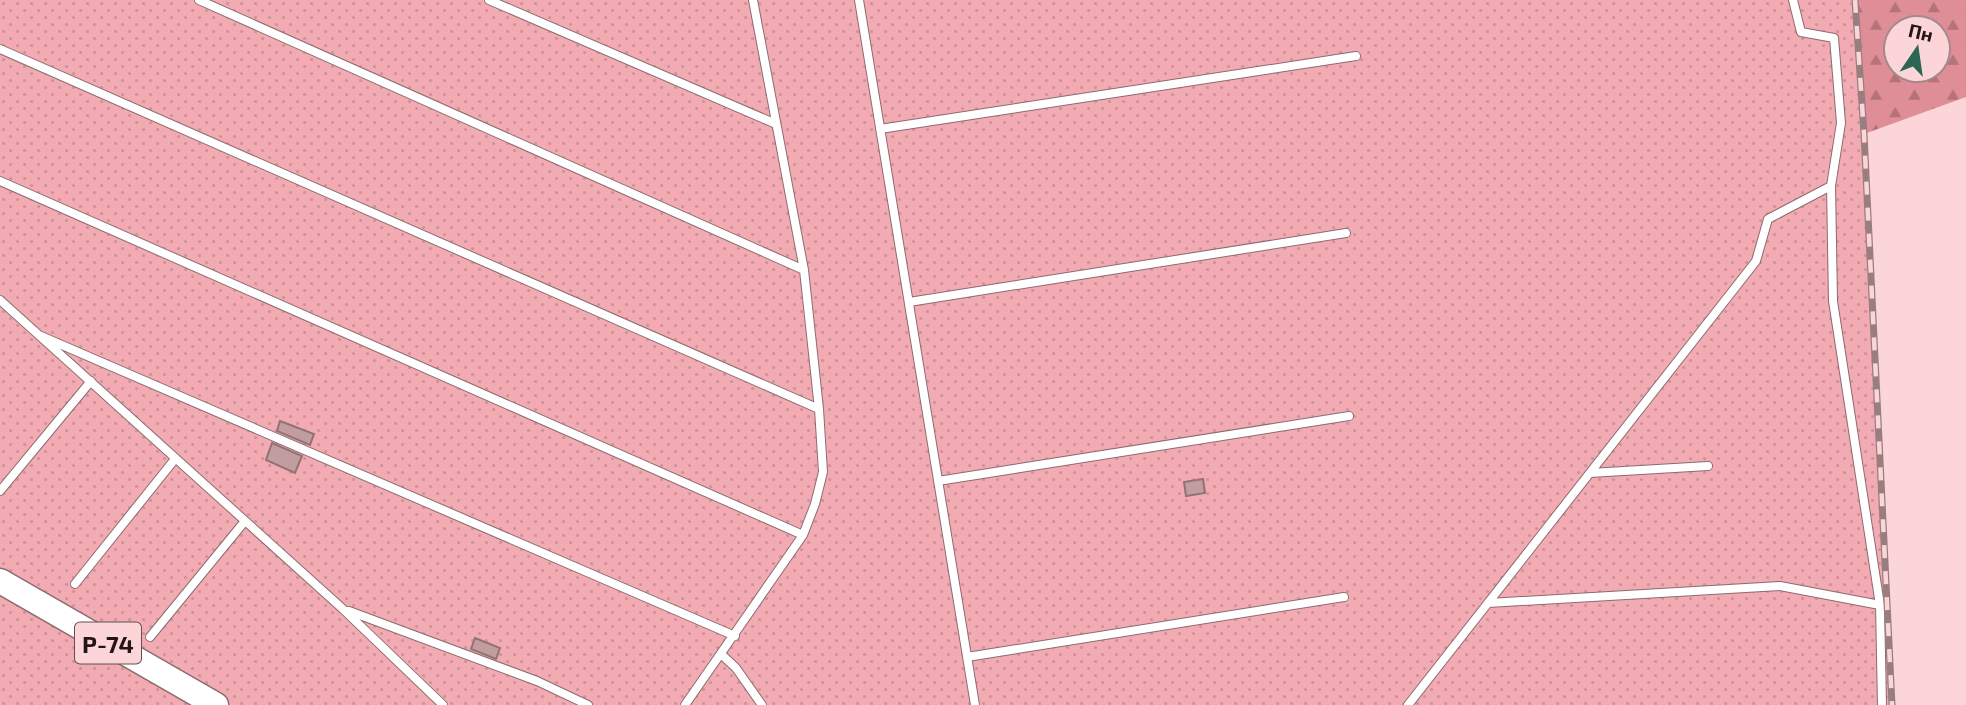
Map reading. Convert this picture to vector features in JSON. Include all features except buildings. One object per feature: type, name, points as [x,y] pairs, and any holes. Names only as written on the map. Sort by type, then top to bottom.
[{"type":"main road","name":"Р-74","points":[[0,582],[216,705]]},
{"type":"lane","points":[[199,0],[804,270]]},
{"type":"lane","points":[[489,0],[776,124]]},
{"type":"lane","points":[[685,705],[803,535],[823,472],[804,270],[752,0]]},
{"type":"lane","points":[[859,0],[975,705]]},
{"type":"lane","points":[[1793,0],[1801,32],[1834,38],[1841,123],[1830,186],[1833,301],[1880,605],[1882,705]]},
{"type":"lane","points":[[0,49],[819,409]]},
{"type":"lane","points":[[880,129],[1356,56]]},
{"type":"lane","points":[[0,181],[803,535]]},
{"type":"lane","points":[[1408,705],[1756,261],[1768,219],[1830,186]]},
{"type":"lane","points":[[909,302],[1346,233]]},
{"type":"lane","points":[[1,304],[92,381],[344,610],[443,705]]},
{"type":"lane","points":[[41,336],[734,636]]},
{"type":"lane","points":[[0,491],[92,381]]},
{"type":"lane","points":[[938,481],[1349,416]]},
{"type":"lane","points":[[75,584],[175,459]]},
{"type":"lane","points":[[1590,472],[1708,466]]},
{"type":"lane","points":[[150,637],[245,521]]},
{"type":"lane","points":[[1488,603],[1780,586],[1880,605]]},
{"type":"lane","points":[[967,657],[1344,597]]},
{"type":"lane","points":[[344,610],[537,681],[587,705]]},
{"type":"lane","points":[[721,654],[737,668],[762,705]]},
{"type":"shaded area","points":[[0,0],[1855,0],[1892,705],[0,705]]},
{"type":"green space","points":[[1855,0],[1966,0],[1966,97],[1864,134]]},
{"type":"railway","points":[[1855,0],[1892,705]]}]
